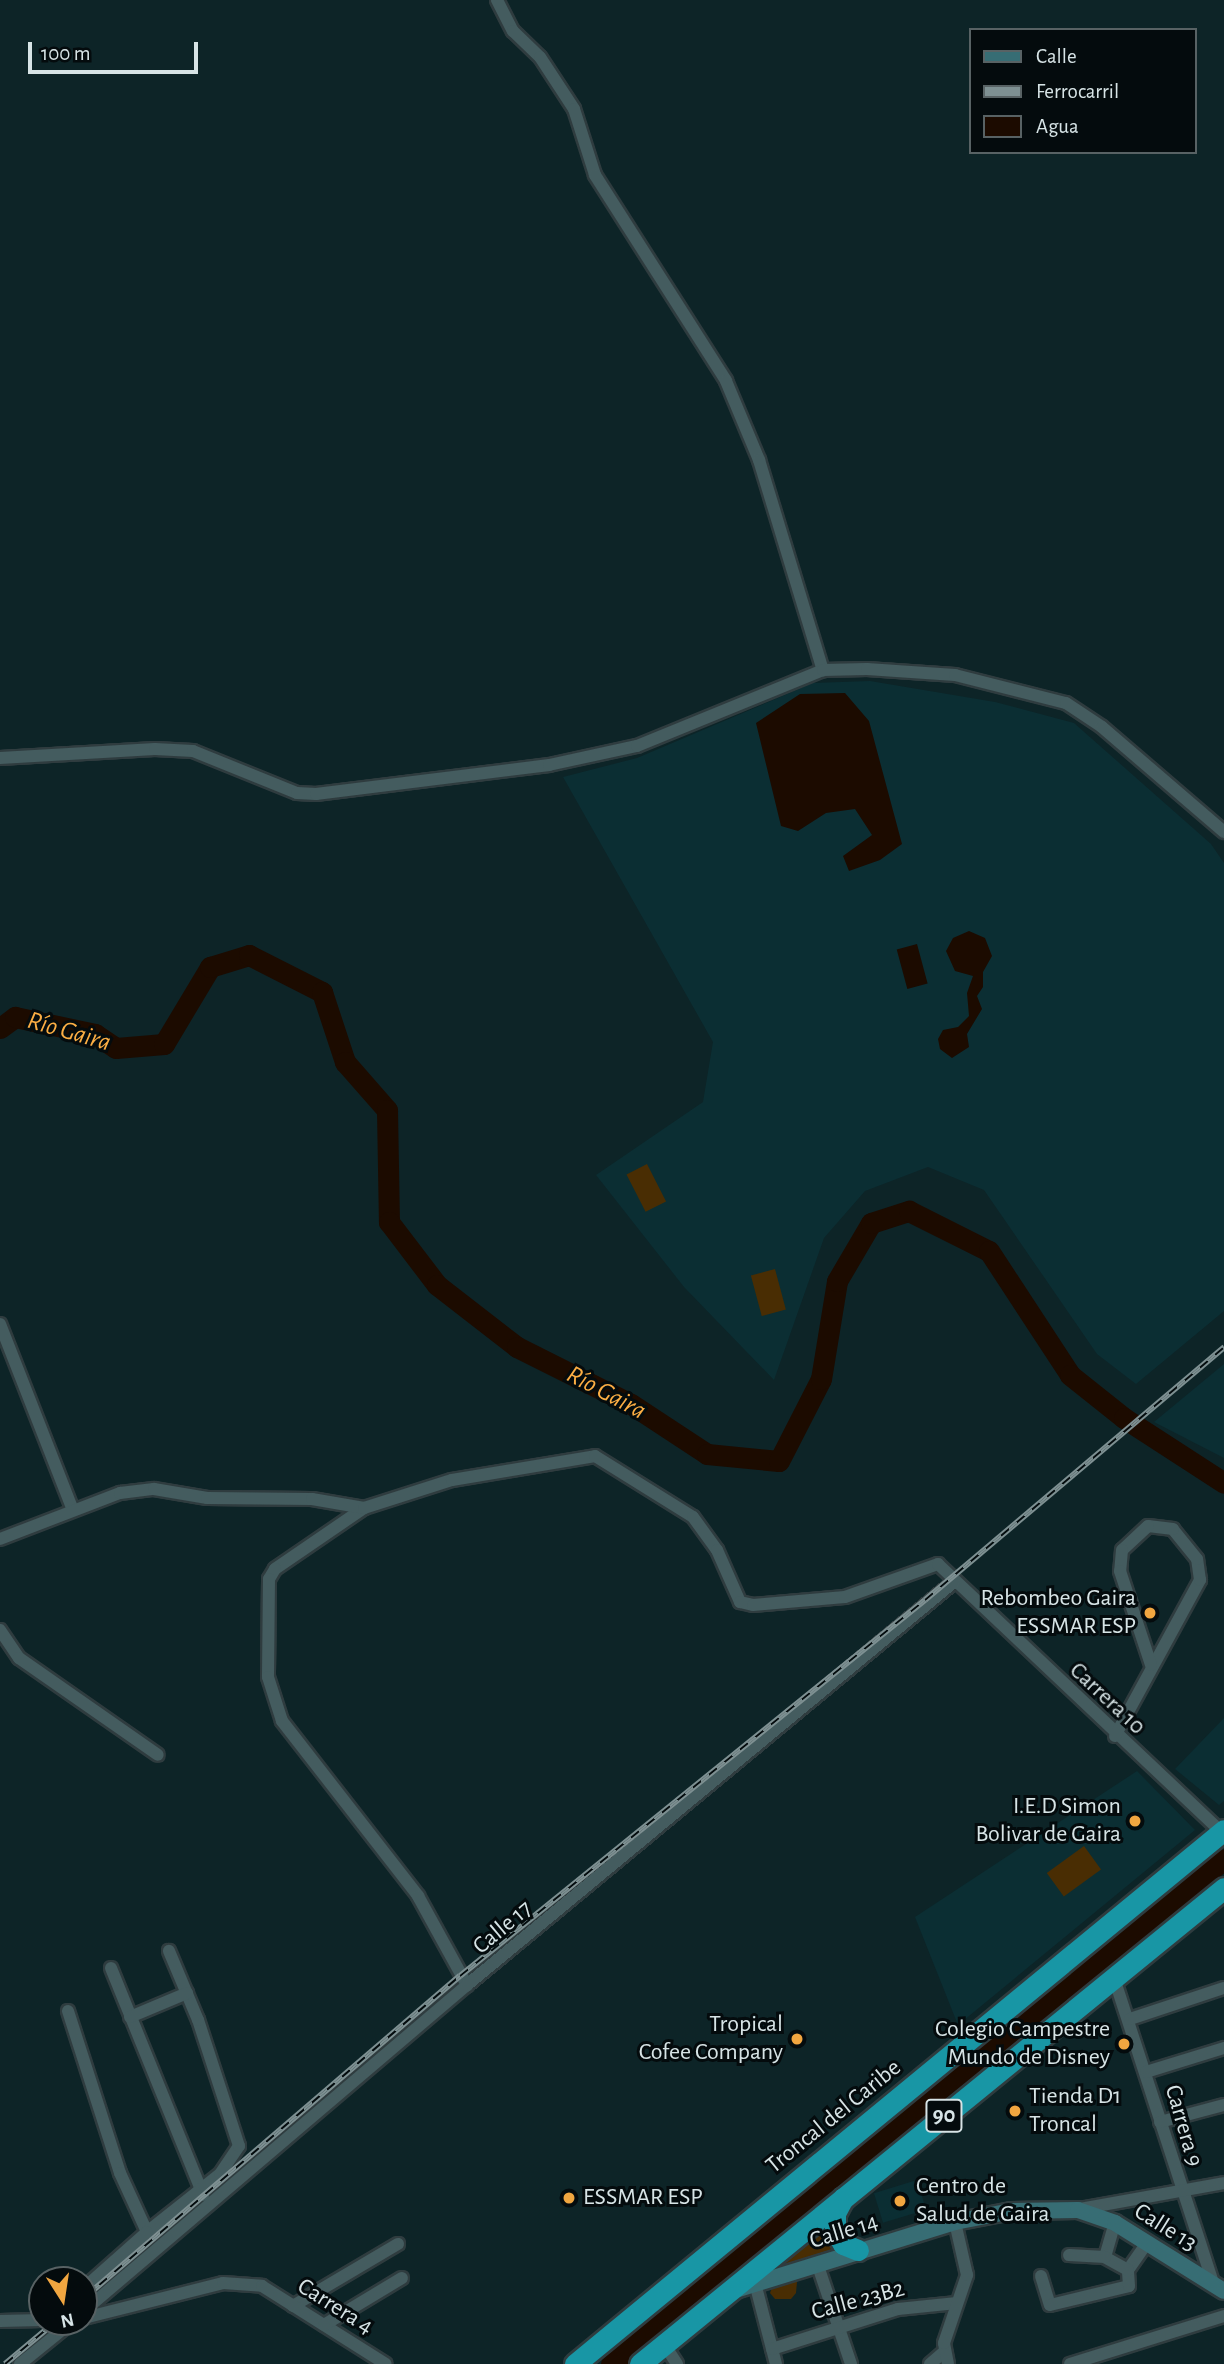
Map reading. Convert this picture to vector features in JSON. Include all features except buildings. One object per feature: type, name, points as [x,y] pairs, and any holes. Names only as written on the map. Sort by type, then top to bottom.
[{"type":"highway","name":"Troncal del Caribe","points":[[575,2364],[1223,1831]]},
{"type":"highway","name":"90","points":[[640,2364],[1224,1888]]},
{"type":"highway","points":[[844,2198],[835,2213],[835,2230],[843,2244],[858,2250]]},
{"type":"main road","name":"Calle 14","points":[[727,2293],[858,2250],[955,2222],[1011,2211],[1078,2210]]},
{"type":"main road","name":"Calle 13","points":[[1078,2210],[1115,2223],[1219,2289]]},
{"type":"street","points":[[497,0],[513,31],[540,57],[574,109],[595,175],[726,381],[759,460],[822,670]]},
{"type":"street","points":[[0,758],[155,749],[193,751],[297,793],[316,794],[549,765],[637,746],[822,670],[955,675],[1066,703],[1102,727],[1224,832]]},
{"type":"street","points":[[0,1324],[72,1508]]},
{"type":"street","name":"Carrera 10","points":[[364,1508],[452,1480],[595,1456],[693,1517],[717,1550],[740,1602],[753,1605],[845,1597],[937,1564],[1115,1736],[1223,1831]]},
{"type":"street","points":[[0,1539],[72,1508],[154,1489],[207,1498],[312,1499],[364,1508]]},
{"type":"street","points":[[364,1508],[275,1569],[270,1579],[268,1677],[282,1721],[418,1896],[467,1985]]},
{"type":"street","points":[[1115,1736],[1199,1580],[1197,1559],[1173,1529],[1148,1526],[1122,1550],[1120,1571],[1151,1665]]},
{"type":"street","name":"Calle 17","points":[[98,2299],[467,1985],[954,1582]]},
{"type":"street","points":[[0,1630],[19,1658],[158,1755]]},
{"type":"street","points":[[98,2276],[147,2232],[200,2191],[235,2158],[239,2146],[187,1993],[169,1951]]},
{"type":"street","points":[[111,1968],[200,2191],[211,2203]]},
{"type":"street","name":"Carrera 9","points":[[1114,1978],[1130,2019],[1180,2193],[1219,2289]]},
{"type":"street","points":[[1130,2019],[1224,1988]]},
{"type":"street","points":[[130,2017],[187,1993]]},
{"type":"street","points":[[68,2011],[121,2173],[147,2232]]},
{"type":"street","points":[[1146,2072],[1224,2048]]},
{"type":"street","points":[[1160,2123],[1224,2105]]},
{"type":"street","name":"Calle 14","points":[[1078,2210],[1224,2183]]},
{"type":"street","points":[[930,2364],[946,2358],[957,2303],[967,2276],[955,2222]]},
{"type":"street","points":[[1105,2257],[1115,2223]]},
{"type":"street","points":[[1041,2276],[1050,2305],[1129,2286],[1128,2270],[1147,2242]]},
{"type":"street","points":[[293,2306],[398,2244]]},
{"type":"street","points":[[1069,2255],[1105,2257],[1128,2270]]},
{"type":"street","points":[[817,2263],[851,2364]]},
{"type":"street","points":[[324,2325],[402,2278]]},
{"type":"street","name":"Carrera 4","points":[[98,2314],[223,2283],[262,2286],[386,2364]]},
{"type":"street","points":[[755,2283],[776,2364]]},
{"type":"street","name":"Calle 23B2","points":[[772,2349],[898,2309],[957,2303]]},
{"type":"street","points":[[1070,2364],[1224,2316]]},
{"type":"street","points":[[0,2321],[28,2320]]},
{"type":"street","points":[[20,2364],[55,2336]]},
{"type":"street","points":[[664,2344],[677,2364]]},
{"type":"shaded area","points":[[870,681],[995,702],[1074,723],[1211,844],[1224,863],[1224,1311],[1136,1384],[1097,1354],[984,1190],[928,1167],[865,1191],[824,1238],[774,1380],[684,1287],[596,1175],[703,1102],[713,1042],[563,777],[637,758],[813,683]]},
{"type":"shaded area","points":[[647,1164],[666,1201],[646,1212],[627,1174]]},
{"type":"shaded area","points":[[775,1269],[786,1310],[762,1316],[751,1275]]},
{"type":"shaded area","points":[[1224,1364],[1224,1458],[1154,1422]]},
{"type":"shaded area","points":[[1224,1718],[1224,1801],[1219,1805],[1175,1769]]},
{"type":"shaded area","points":[[1137,1771],[1195,1830],[958,2025],[915,1917]]},
{"type":"shaded area","points":[[1084,1846],[1101,1869],[1064,1896],[1047,1873]]},
{"type":"shaded area","name":"Centro de Salud de Gaira","points":[[917,2180],[926,2210],[883,2223],[874,2193]]},
{"type":"shaded area","points":[[827,2216],[842,2252],[761,2269]]},
{"type":"shaded area","points":[[790,2280],[797,2282],[796,2293],[791,2299],[775,2299],[770,2293],[773,2285]]},
{"type":"water","points":[[845,693],[869,721],[902,844],[880,860],[849,871],[843,856],[872,835],[855,809],[826,813],[798,831],[781,826],[756,723],[800,694]]},
{"type":"water","points":[[969,931],[985,938],[992,956],[983,972],[983,987],[977,996],[982,1009],[967,1034],[969,1047],[952,1058],[940,1049],[938,1039],[943,1030],[958,1027],[969,1016],[967,993],[973,976],[955,971],[946,951],[953,938]]},
{"type":"water","points":[[917,944],[928,984],[907,989],[897,949]]},
{"type":"waterway","name":"Río Gaira","points":[[0,1028],[15,1017],[95,1034],[116,1048],[164,1044],[210,967],[249,955],[322,992],[345,1062],[387,1110],[389,1222],[437,1285],[517,1347],[631,1404],[707,1454],[779,1461],[821,1379],[837,1281],[871,1223],[909,1211],[989,1251],[1070,1375],[1124,1418],[1224,1483]]},
{"type":"waterway","points":[[611,2364],[1224,1859]]},
{"type":"railway","points":[[98,2286],[460,1976],[925,1600],[1224,1347]]},
{"type":"railway","points":[[5,2364],[38,2336]]},
{"type":"place","name":"Rebombeo Gaira ESSMAR ESP","points":[[1150,1613]]},
{"type":"place","name":"I.E.D Simon Bolivar de Gaira","points":[[1135,1821]]},
{"type":"place","name":"Tropical Cofee Company","points":[[797,2039]]},
{"type":"place","name":"Colegio Campestre Mundo de Disney","points":[[1124,2044]]},
{"type":"place","name":"Tienda D1 Troncal","points":[[1015,2111]]},
{"type":"place","name":"ESSMAR ESP","points":[[569,2198]]},
{"type":"place","name":"Centro de Salud de Gaira","points":[[900,2201]]}]
